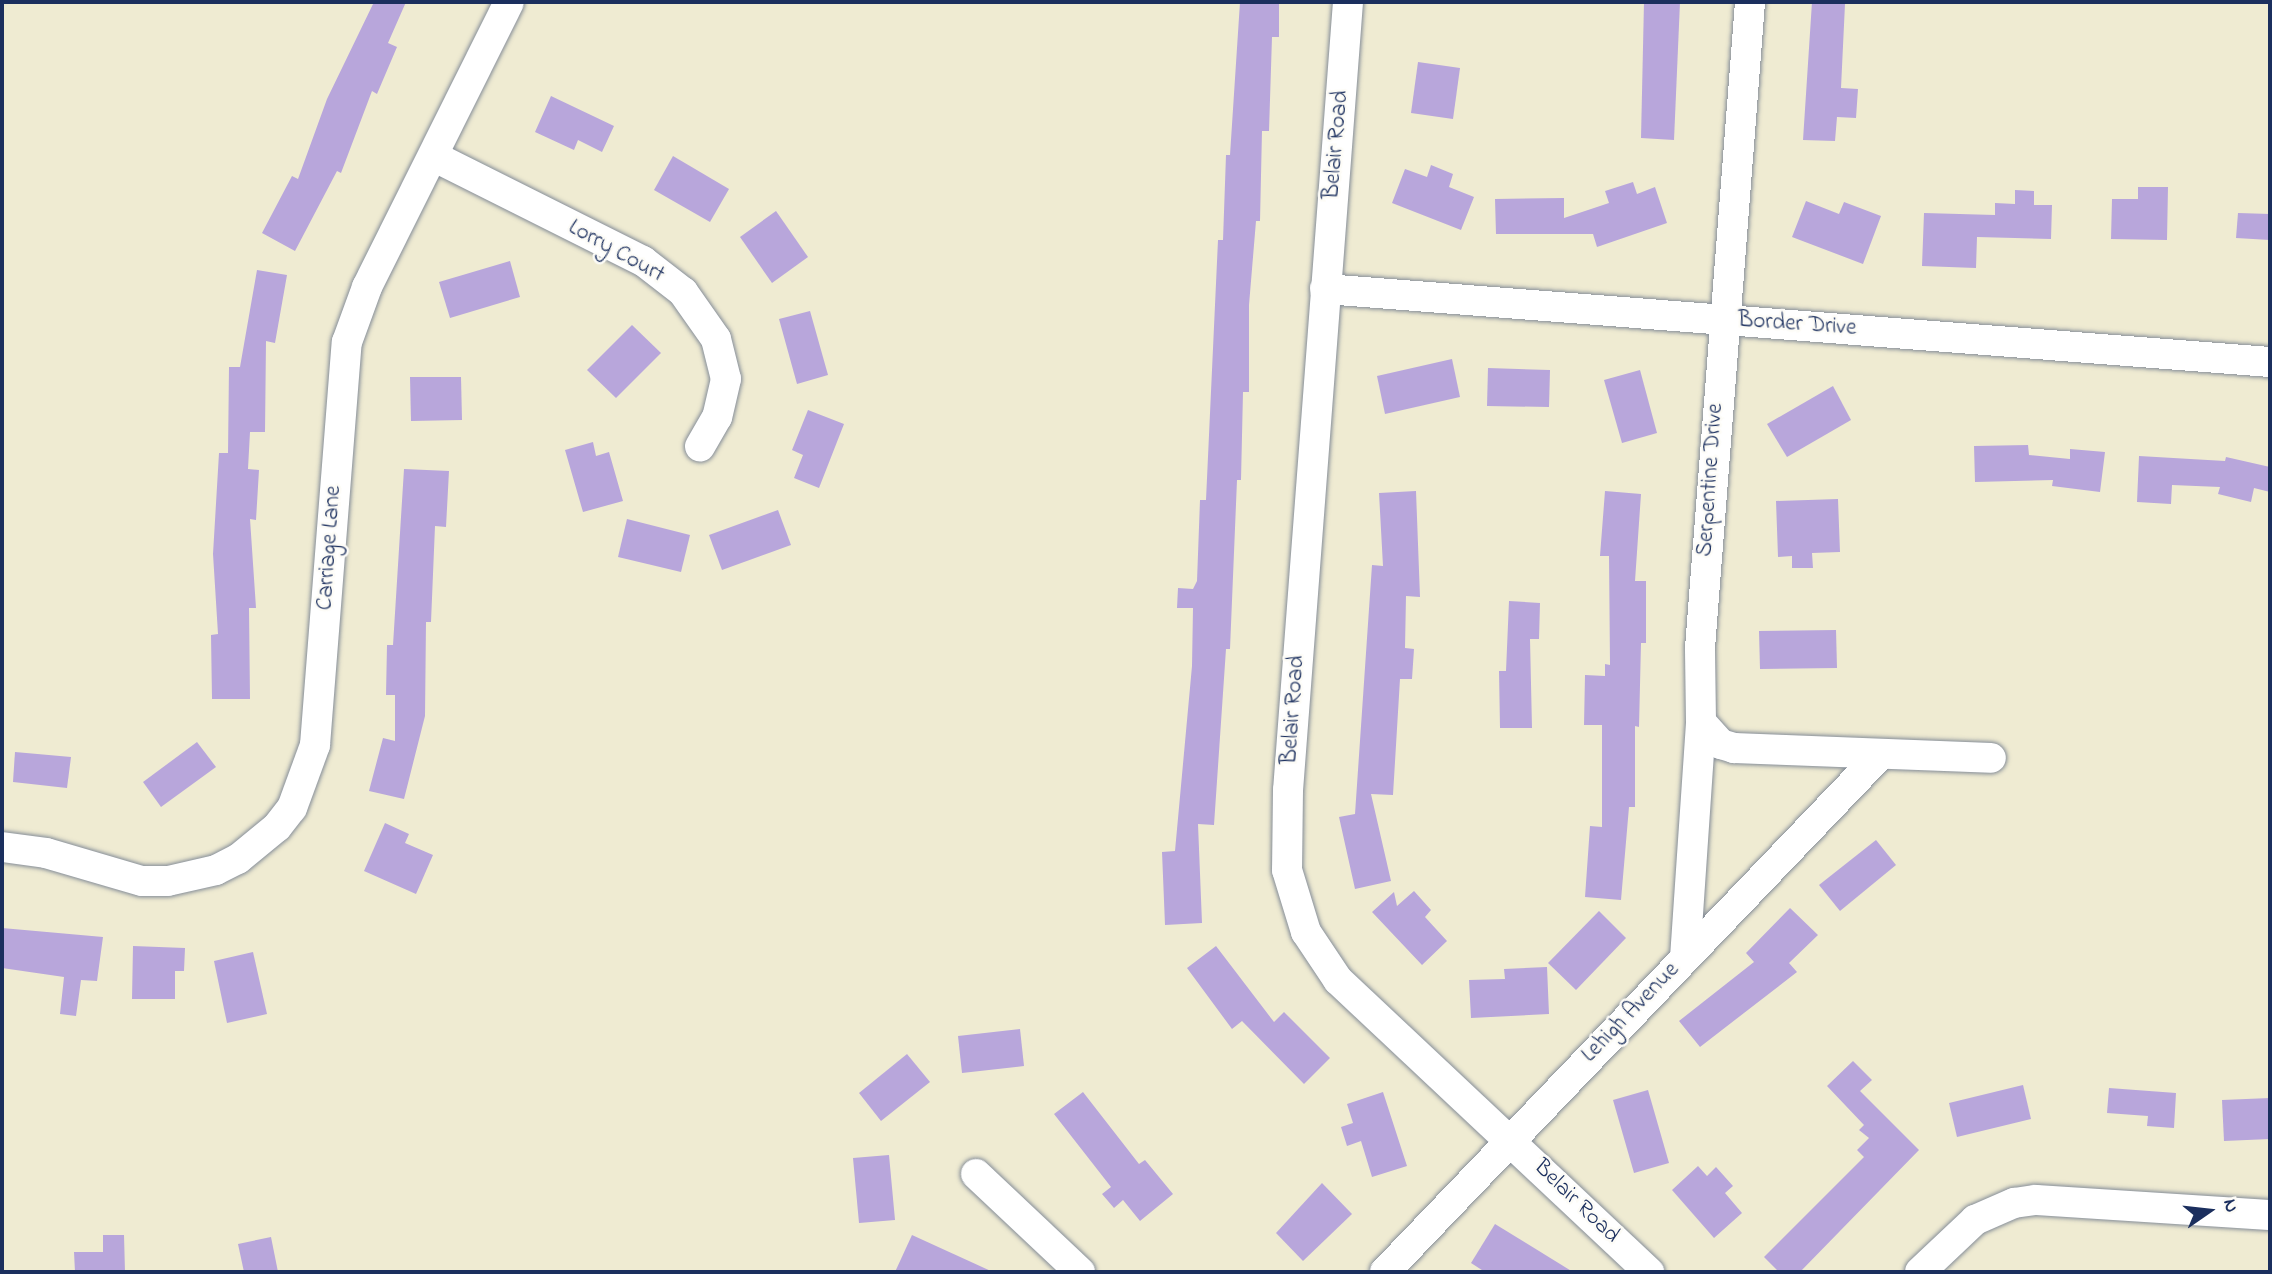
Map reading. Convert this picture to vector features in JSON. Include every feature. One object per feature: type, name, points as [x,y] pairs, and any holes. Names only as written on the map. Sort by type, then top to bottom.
[{"type":"street","name":"Carriage Lane","points":[[2,847],[46,853],[142,881],[168,881],[216,870],[238,859],[267,836],[292,808],[315,744],[347,342],[367,287],[509,2]]},
{"type":"street","name":"Belair Road","points":[[1348,2],[1289,776],[1287,870],[1306,932],[1338,980],[1649,1272]]},
{"type":"street","name":"Serpentine Drive","points":[[1685,958],[1701,722],[1697,707],[1700,648],[1750,2]]},
{"type":"street","name":"Lorry Court","points":[[432,156],[643,261],[683,292],[716,339],[726,379],[718,417],[700,446]]},
{"type":"street","name":"Border Drive","points":[[1325,289],[2270,362]]},
{"type":"street","points":[[1701,722],[1721,744],[1734,748],[1880,756],[1991,758]]},
{"type":"street","name":"Lehigh Avenue","points":[[1385,1272],[1880,756]]},
{"type":"street","points":[[976,1174],[1080,1272]]},
{"type":"street","points":[[1920,1272],[1975,1220],[2014,1203],[2036,1200],[2270,1216]]},
{"type":"building","points":[[374,2],[406,2],[388,43],[397,47],[377,94],[372,91],[341,173],[337,171],[295,251],[262,233],[292,176],[298,179],[327,99]]},
{"type":"building","points":[[1240,2],[1279,2],[1279,37],[1272,37],[1269,131],[1262,131],[1260,221],[1256,221],[1249,305],[1249,392],[1243,392],[1241,480],[1237,480],[1230,649],[1226,649],[1214,825],[1198,824],[1202,923],[1165,925],[1162,852],[1175,851],[1192,666],[1193,608],[1177,608],[1178,588],[1193,589],[1197,581],[1200,500],[1206,500],[1218,240],[1223,240],[1226,155],[1230,155]]},
{"type":"building","points":[[1644,2],[1680,2],[1674,140],[1641,138]]},
{"type":"building","points":[[1812,2],[1845,4],[1841,88],[1858,89],[1856,118],[1837,117],[1835,141],[1803,140]]},
{"type":"building","points":[[1418,62],[1460,68],[1453,119],[1411,113]]},
{"type":"building","points":[[551,96],[614,126],[602,152],[578,140],[574,150],[535,132]]},
{"type":"building","points":[[673,156],[729,189],[710,222],[654,190]]},
{"type":"building","points":[[1431,165],[1453,174],[1449,187],[1474,197],[1461,230],[1392,203],[1405,169],[1427,177]]},
{"type":"building","points":[[1633,182],[1637,194],[1655,187],[1667,223],[1597,247],[1593,234],[1496,234],[1495,199],[1564,198],[1564,218],[1609,203],[1605,191]]},
{"type":"building","points":[[2138,187],[2168,187],[2167,240],[2111,239],[2112,199],[2138,199]]},
{"type":"building","points":[[2015,190],[2034,191],[2034,205],[2052,205],[2051,239],[1977,237],[1976,268],[1922,266],[1924,213],[1995,215],[1995,203],[2015,204]]},
{"type":"building","points":[[1806,201],[1839,214],[1844,202],[1881,216],[1863,264],[1792,237]]},
{"type":"building","points":[[776,211],[808,257],[772,283],[740,237]]},
{"type":"building","points":[[2238,213],[2270,214],[2270,240],[2236,238]]},
{"type":"building","points":[[510,261],[520,297],[450,318],[439,282]]},
{"type":"building","points":[[257,270],[287,275],[275,343],[266,341],[265,432],[250,432],[248,469],[259,470],[256,520],[250,519],[256,608],[249,608],[250,699],[212,699],[211,635],[218,634],[213,554],[219,453],[228,453],[229,367],[240,367]]},
{"type":"building","points":[[810,311],[828,375],[797,384],[779,319]]},
{"type":"building","points":[[632,325],[661,353],[616,398],[587,370]]},
{"type":"building","points":[[1452,359],[1460,397],[1385,414],[1377,376]]},
{"type":"building","points":[[1488,368],[1550,370],[1549,407],[1487,406]]},
{"type":"building","points":[[1640,370],[1657,433],[1622,443],[1604,380]]},
{"type":"building","points":[[410,377],[461,377],[462,420],[411,421]]},
{"type":"building","points":[[1833,386],[1851,420],[1787,457],[1767,424]]},
{"type":"building","points":[[808,410],[844,424],[819,488],[794,478],[803,455],[792,450]]},
{"type":"building","points":[[593,442],[596,456],[609,452],[623,501],[583,512],[565,450]]},
{"type":"building","points":[[2028,445],[2029,455],[2070,459],[2070,449],[2105,452],[2100,492],[2052,486],[2053,480],[1975,482],[1974,446]]},
{"type":"building","points":[[2139,456],[2225,461],[2226,457],[2270,467],[2270,492],[2254,488],[2251,502],[2218,494],[2220,487],[2172,485],[2171,504],[2137,502]]},
{"type":"building","points":[[404,469],[449,471],[446,527],[435,526],[431,622],[426,622],[425,716],[404,799],[369,791],[383,738],[395,741],[395,695],[386,695],[387,645],[393,645]]},
{"type":"building","points":[[1416,491],[1420,597],[1406,596],[1405,648],[1414,649],[1412,679],[1400,679],[1393,795],[1371,794],[1391,881],[1355,889],[1339,817],[1355,814],[1372,565],[1383,566],[1379,493]]},
{"type":"building","points":[[1605,491],[1641,494],[1635,581],[1646,581],[1646,643],[1641,643],[1639,727],[1635,726],[1635,807],[1629,807],[1621,900],[1585,897],[1590,826],[1602,827],[1602,725],[1584,725],[1585,675],[1605,676],[1605,664],[1610,665],[1609,556],[1600,556]]},
{"type":"building","points":[[1838,499],[1840,552],[1812,553],[1813,568],[1792,568],[1792,556],[1778,557],[1776,501]]},
{"type":"building","points":[[778,510],[791,545],[722,570],[709,535]]},
{"type":"building","points":[[627,519],[690,535],[681,572],[618,557]]},
{"type":"building","points":[[1509,601],[1540,603],[1539,639],[1530,639],[1532,728],[1500,728],[1499,671],[1506,671]]},
{"type":"building","points":[[1836,630],[1837,668],[1760,669],[1759,631]]},
{"type":"building","points":[[197,742],[216,767],[161,807],[143,782]]},
{"type":"building","points":[[15,752],[71,757],[67,788],[13,782]]},
{"type":"building","points":[[385,823],[409,834],[405,843],[433,855],[416,894],[364,871]]},
{"type":"building","points":[[1876,840],[1896,865],[1840,911],[1819,885]]},
{"type":"building","points":[[1414,891],[1431,910],[1425,917],[1447,941],[1422,965],[1372,912],[1394,892],[1397,906]]},
{"type":"building","points":[[1790,908],[1818,935],[1789,963],[1797,972],[1700,1047],[1679,1021],[1754,962],[1746,953]]},
{"type":"building","points":[[1599,911],[1626,938],[1576,990],[1548,963]]},
{"type":"building","points":[[2,928],[103,937],[97,981],[81,980],[76,1016],[60,1014],[64,977],[2,968]]},
{"type":"building","points":[[133,946],[185,948],[184,971],[175,971],[175,999],[132,999]]},
{"type":"building","points":[[1216,946],[1274,1022],[1284,1012],[1330,1058],[1304,1084],[1242,1021],[1232,1029],[1187,968]]},
{"type":"building","points":[[253,952],[267,1014],[227,1023],[214,961]]},
{"type":"building","points":[[1547,967],[1549,1014],[1471,1018],[1469,980],[1505,979],[1504,969]]},
{"type":"building","points":[[1020,1029],[1024,1066],[962,1073],[958,1036]]},
{"type":"building","points":[[907,1054],[930,1082],[881,1121],[859,1093]]},
{"type":"building","points":[[1853,1061],[1872,1080],[1860,1091],[1919,1150],[1800,1272],[1779,1272],[1764,1257],[1864,1157],[1857,1150],[1869,1138],[1859,1130],[1864,1125],[1827,1086]]},
{"type":"building","points":[[2023,1085],[2031,1119],[1957,1137],[1949,1103]]},
{"type":"building","points":[[2109,1088],[2176,1093],[2174,1128],[2147,1126],[2148,1116],[2107,1113]]},
{"type":"building","points":[[1648,1090],[1669,1163],[1634,1173],[1613,1100]]},
{"type":"building","points":[[1083,1092],[1139,1164],[1145,1160],[1173,1194],[1140,1221],[1123,1200],[1114,1208],[1102,1194],[1111,1187],[1054,1114]]},
{"type":"building","points":[[1383,1092],[1407,1166],[1372,1177],[1361,1141],[1347,1146],[1341,1127],[1353,1123],[1347,1104]]},
{"type":"building","points":[[2270,1098],[2270,1139],[2224,1141],[2222,1100]]},
{"type":"building","points":[[889,1155],[895,1220],[859,1223],[853,1158]]},
{"type":"building","points":[[1698,1166],[1707,1176],[1716,1167],[1733,1186],[1725,1193],[1742,1213],[1714,1238],[1672,1190]]},
{"type":"building","points":[[1322,1183],[1352,1214],[1303,1261],[1276,1233]]},
{"type":"building","points":[[1495,1224],[1573,1272],[1485,1272],[1471,1263]]},
{"type":"building","points":[[103,1235],[124,1235],[125,1272],[75,1272],[74,1252],[103,1252]]},
{"type":"building","points":[[912,1235],[993,1272],[895,1272]]},
{"type":"building","points":[[271,1237],[278,1272],[244,1272],[238,1244]]}]
